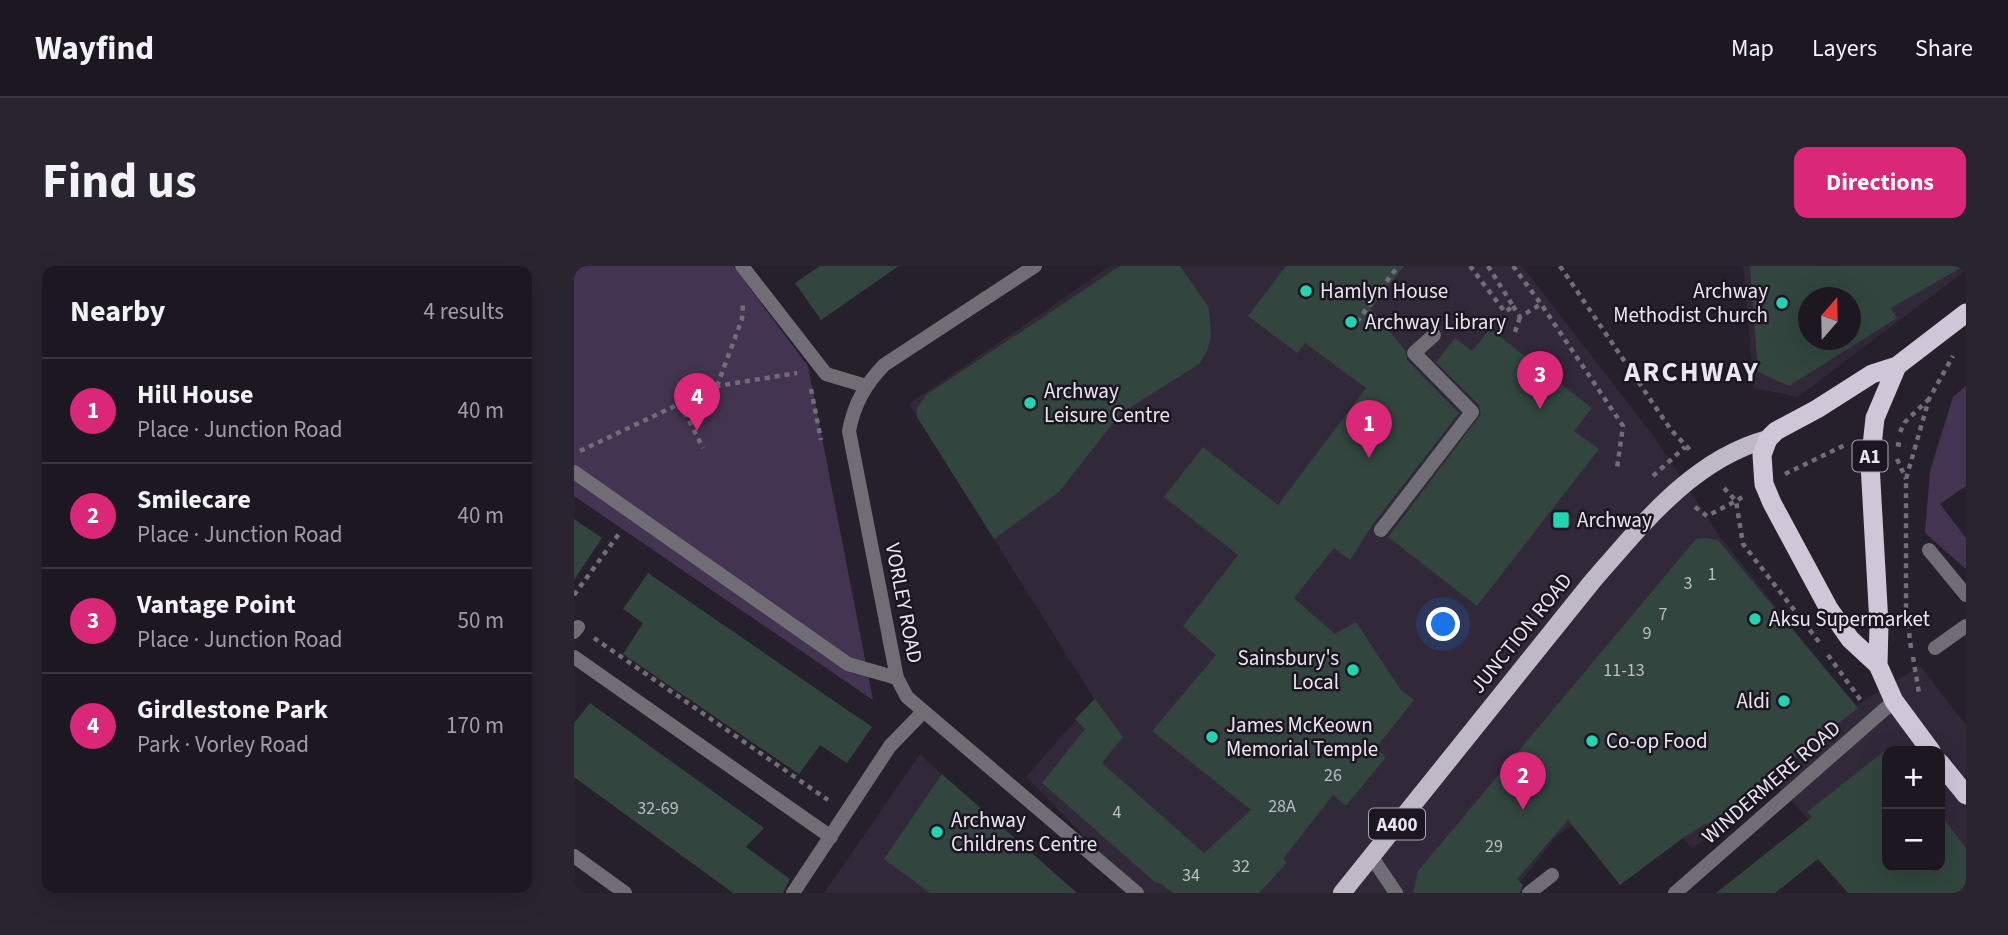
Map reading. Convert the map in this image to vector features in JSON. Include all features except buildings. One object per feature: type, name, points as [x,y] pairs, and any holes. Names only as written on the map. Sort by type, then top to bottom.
[{"type":"highway","name":"A1","points":[[1927,746],[1894,701],[1878,665],[1850,639],[1829,610],[1764,484],[1762,455],[1768,439],[1776,431],[1872,374],[1897,366],[1965,314]]},
{"type":"highway","name":"A1","points":[[1878,665],[1879,624],[1870,464],[1875,418],[1897,366]]},
{"type":"highway","points":[[1945,768],[1966,795]]},
{"type":"main road","name":"JUNCTION ROAD","points":[[1342,893],[1591,583],[1662,505],[1718,461],[1747,444],[1768,439]]},
{"type":"street","points":[[744,269],[826,374],[866,386],[884,365],[1035,266]]},
{"type":"street","points":[[1381,530],[1472,412],[1415,353],[1434,335]]},
{"type":"street","name":"VORLEY ROAD","points":[[866,386],[852,417],[849,431],[897,678],[907,697],[1137,893]]},
{"type":"street","points":[[574,472],[848,664],[897,678]]},
{"type":"street","points":[[1929,550],[1966,595]]},
{"type":"street","points":[[1935,648],[1966,626]]},
{"type":"street","points":[[574,657],[831,836]]},
{"type":"street","name":"WINDERMERE ROAD","points":[[1675,893],[1894,701]]},
{"type":"street","points":[[793,893],[890,746],[923,712]]},
{"type":"street","points":[[574,856],[625,893]]},
{"type":"street","points":[[1371,856],[1396,893]]},
{"type":"street","points":[[1529,893],[1552,875]]},
{"type":"path","points":[[1357,322],[1398,266]]},
{"type":"path","points":[[1470,266],[1504,312],[1513,306]]},
{"type":"path","points":[[1488,266],[1520,317]]},
{"type":"path","points":[[1513,266],[1541,303],[1623,426],[1616,468]]},
{"type":"path","points":[[1560,266],[1671,430],[1691,451]]},
{"type":"path","points":[[717,386],[742,319],[744,269]]},
{"type":"path","points":[[1515,332],[1520,317],[1541,303]]},
{"type":"path","points":[[1915,732],[1920,687],[1906,609],[1906,480],[1929,399],[1958,349],[1965,314]]},
{"type":"path","points":[[574,454],[717,386],[807,371],[826,374]]},
{"type":"path","points":[[807,371],[821,439]]},
{"type":"path","points":[[1905,422],[1929,399]]},
{"type":"path","points":[[680,403],[703,448]]},
{"type":"path","points":[[1777,478],[1848,443]]},
{"type":"path","points":[[1652,478],[1686,447]]},
{"type":"path","points":[[1898,466],[1906,480]]},
{"type":"path","points":[[1724,488],[1736,501],[1743,544]]},
{"type":"path","points":[[1697,508],[1707,516],[1752,490]]},
{"type":"path","points":[[574,595],[634,514]]},
{"type":"path","points":[[576,629],[846,813]]},
{"type":"shaded area","points":[[574,266],[733,266],[808,366],[873,700],[574,496]]},
{"type":"shaded area","points":[[1110,266],[1522,266],[1655,438],[1718,534],[1855,706],[1920,666],[1966,725],[1966,893],[1875,893],[1778,786],[1692,849],[1632,779],[1555,838],[1512,893],[1140,893],[1026,777],[1094,699],[909,404]]},
{"type":"shaded area","points":[[1743,266],[1966,266],[1966,270],[1861,349],[1861,287],[1798,287],[1798,350],[1860,350],[1798,397],[1754,388]]},
{"type":"shaded area","points":[[1966,386],[1966,486],[1940,504],[1966,538],[1966,569],[1925,533],[1930,471],[1953,397]]},
{"type":"shaded area","name":"Archway Childrens Centre","points":[[920,754],[941,774],[1077,893],[824,893]]},
{"type":"place","name":"Hamlyn House","points":[[1306,291]]},
{"type":"place","name":"Archway Methodist Church","points":[[1782,303]]},
{"type":"place","name":"Archway Library","points":[[1351,322]]},
{"type":"place","name":"Archway Leisure Centre","points":[[1030,403]]},
{"type":"place","name":"Vantage Point","points":[[1540,409]]},
{"type":"place","name":"Girdlestone Park","points":[[697,431]]},
{"type":"place","name":"Hill House","points":[[1369,458]]},
{"type":"place","name":"Archway","points":[[1561,520]]},
{"type":"place","name":"Aksu Supermarket","points":[[1755,619]]},
{"type":"place","name":"Sainsbury's Local","points":[[1353,670]]},
{"type":"place","name":"Aldi","points":[[1784,701]]},
{"type":"place","name":"James McKeown Memorial Temple","points":[[1212,737]]},
{"type":"place","name":"Co-op Food","points":[[1592,741]]},
{"type":"place","name":"Smilecare","points":[[1523,810]]},
{"type":"place","name":"Archway Childrens Centre","points":[[937,832]]},
{"type":"district","name":"ARCHWAY","points":[[1692,371]]}]
